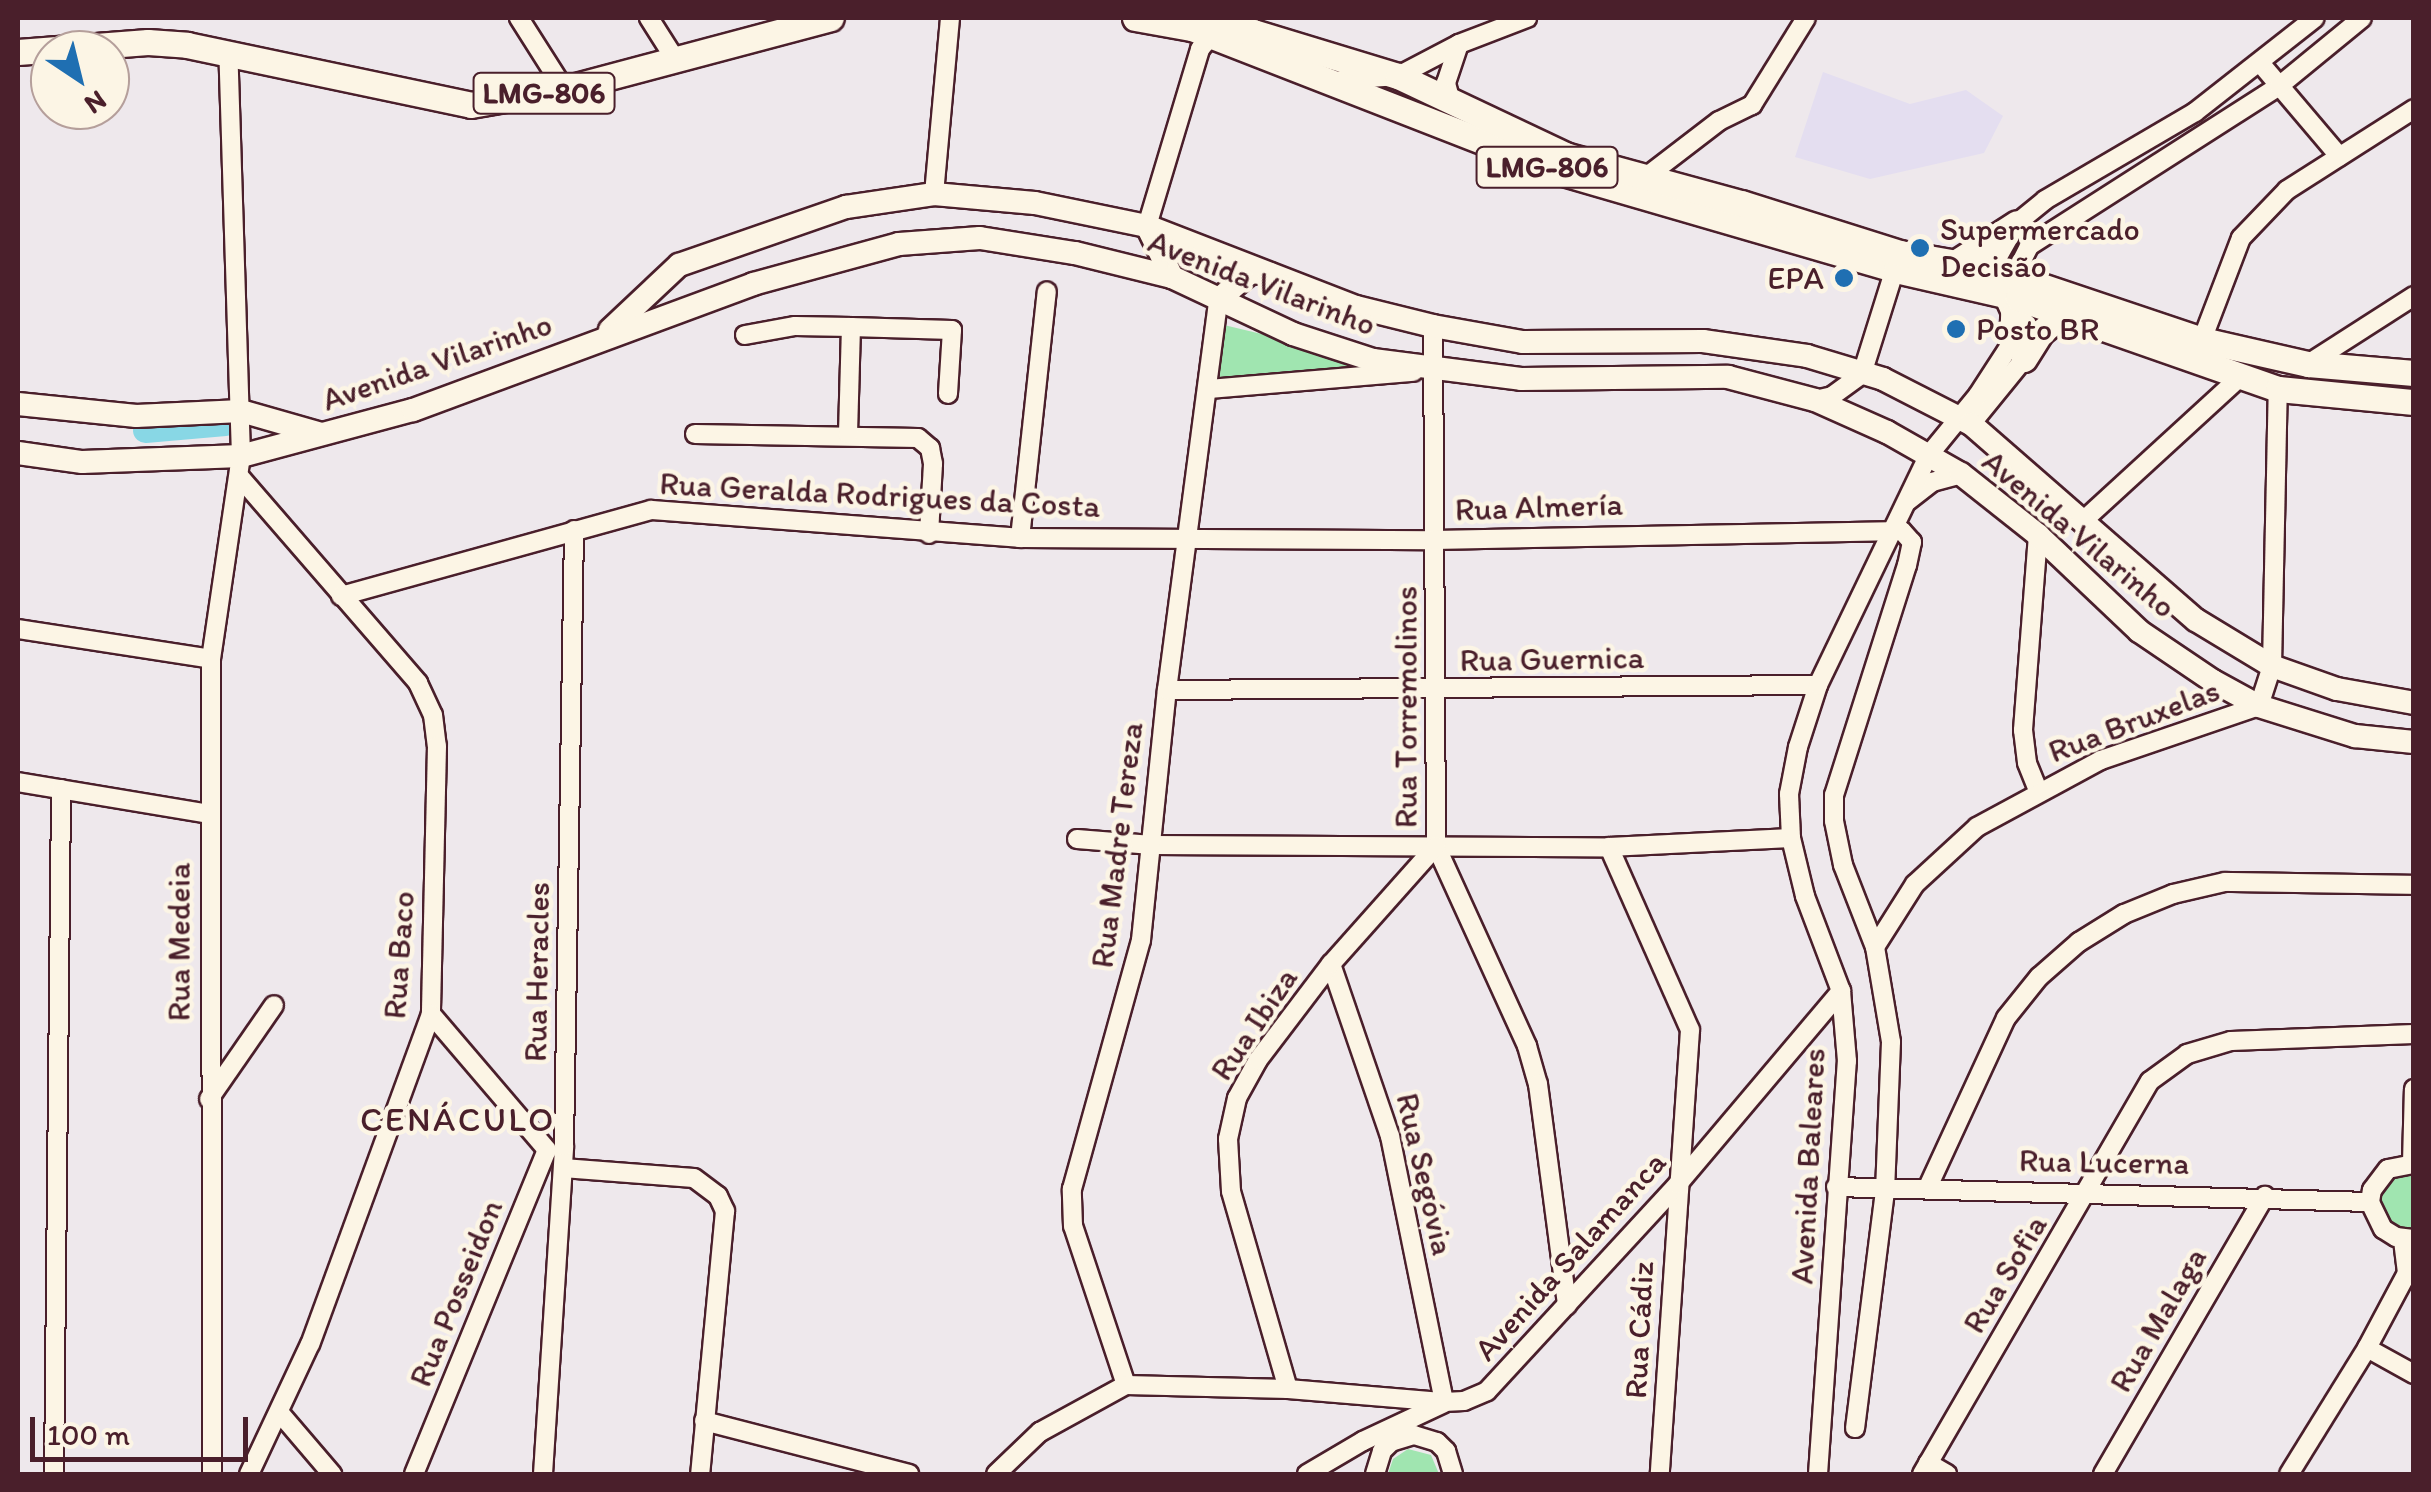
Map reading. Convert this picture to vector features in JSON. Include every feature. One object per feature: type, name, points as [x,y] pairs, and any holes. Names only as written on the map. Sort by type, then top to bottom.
[{"type":"highway","name":"LMG-806","points":[[18,52],[148,42],[471,105],[564,89],[831,18]]},
{"type":"highway","name":"LMG-806","points":[[1135,18],[1253,33],[1398,76],[1564,155],[1646,177],[1898,261],[1952,265],[2006,285],[2062,314],[2278,388],[2414,402]]},
{"type":"highway","name":"LMG-806","points":[[1253,33],[1316,79],[1563,173],[1898,261],[2006,285],[2202,340],[2308,364],[2414,373]]},
{"type":"highway","name":"LMG-806","points":[[130,58],[236,57]]},
{"type":"highway","points":[[1952,265],[2017,223]]},
{"type":"highway","points":[[2024,359],[2041,332],[2062,314]]},
{"type":"main road","name":"Avenida Vilarinho","points":[[596,342],[679,266],[846,207],[934,194],[1035,203],[1147,226],[1298,282],[1356,308],[1433,326],[1523,342],[1703,341],[1807,356],[1883,379],[1965,422],[2084,520],[2196,620],[2272,666],[2337,690],[2414,703]]},
{"type":"main road","points":[[1147,226],[1172,277]]},
{"type":"main road","name":"Avenida Vilarinho","points":[[18,453],[82,462],[240,466],[324,434],[413,410],[753,284],[900,244],[980,238],[1075,253],[1172,277],[1341,350],[1434,371],[1521,379],[1728,377],[1815,400],[1961,474],[2038,535],[2139,631],[2213,682],[2259,706],[2355,736],[2414,742]]},
{"type":"main road","points":[[1218,300],[1254,271],[1298,282]]},
{"type":"main road","points":[[18,404],[136,416],[250,412],[324,434]]},
{"type":"street","points":[[519,18],[564,89]]},
{"type":"street","points":[[650,18],[675,59]]},
{"type":"street","points":[[934,194],[950,18]]},
{"type":"street","points":[[1316,79],[1371,81],[1398,76],[1459,44],[1527,18]]},
{"type":"street","points":[[1646,177],[1719,120],[1752,105],[1806,18]]},
{"type":"street","points":[[2024,359],[2024,323],[2006,285],[2017,223],[2045,200],[2195,112],[2315,18]]},
{"type":"street","points":[[2006,285],[2029,246],[2280,86],[2362,18]]},
{"type":"street","points":[[1147,226],[1212,27]]},
{"type":"street","points":[[1451,102],[1446,83],[1459,44]]},
{"type":"street","name":"Rua Medeia","points":[[212,1474],[208,1099],[211,659],[250,412],[236,57]]},
{"type":"street","points":[[2260,64],[2339,156]]},
{"type":"street","points":[[2202,340],[2241,238],[2287,190],[2414,109]]},
{"type":"street","points":[[1815,400],[1832,396],[1862,374],[1898,261]]},
{"type":"street","name":"Avenida Baleares","points":[[1965,422],[2009,347],[2006,285]]},
{"type":"street","points":[[1020,538],[1047,291]]},
{"type":"street","points":[[2308,364],[2414,296]]},
{"type":"street","name":"Rua Madre Tereza","points":[[1126,1385],[1072,1226],[1072,1189],[1142,940],[1167,690],[1218,300]]},
{"type":"street","points":[[745,334],[795,326],[952,330],[948,394]]},
{"type":"street","name":"Rua Torremolinos","points":[[1433,326],[1436,846],[1526,1046],[1538,1084],[1567,1305]]},
{"type":"street","points":[[848,434],[851,327]]},
{"type":"street","name":"Avenida Baleares","points":[[1818,1474],[1847,1061],[1841,991],[1806,896],[1791,838],[1792,778],[1818,685],[1928,456],[2024,359]]},
{"type":"street","points":[[1209,389],[1434,371]]},
{"type":"street","points":[[2084,520],[2242,374]]},
{"type":"street","name":"Rua Bruxelas","points":[[1876,947],[1915,884],[1977,826],[2100,760],[2259,706],[2272,666],[2278,388]]},
{"type":"street","points":[[695,434],[918,438],[930,448],[929,534]]},
{"type":"street","name":"Rua Baco","points":[[240,466],[341,596],[418,684],[432,715],[437,746],[432,1014],[316,1326],[249,1474]]},
{"type":"street","points":[[1904,504],[1932,482],[1961,474]]},
{"type":"street","name":"Rua Geralda Rodrigues da Costa","points":[[341,596],[651,510],[929,534],[1020,538],[1188,536]]},
{"type":"street","points":[[1855,1428],[1884,1192],[1892,1042],[1876,947],[1843,864],[1834,822],[1834,795],[1912,542],[1902,530],[1892,528]]},
{"type":"street","name":"Rua Almería","points":[[1188,536],[1434,540],[1892,528]]},
{"type":"street","name":"Rua Heracles","points":[[543,1474],[563,1168],[555,1148],[574,530]]},
{"type":"street","points":[[2038,535],[2023,730],[2038,790]]},
{"type":"street","points":[[18,629],[211,659]]},
{"type":"street","name":"Rua Guernica","points":[[1167,690],[1818,685]]},
{"type":"street","points":[[18,782],[210,814]]},
{"type":"street","points":[[54,1474],[62,788]]},
{"type":"street","points":[[1077,839],[1152,845],[1610,847],[1791,838]]},
{"type":"street","name":"Rua Ibiza","points":[[1288,1389],[1230,1191],[1228,1139],[1236,1098],[1258,1060],[1331,964],[1436,846]]},
{"type":"street","name":"Rua Cádiz","points":[[1610,847],[1690,1030],[1660,1474]]},
{"type":"street","points":[[1927,1189],[2006,1018],[2040,977],[2094,932],[2173,894],[2225,882],[2414,885]]},
{"type":"street","name":"Rua Segóvia","points":[[1331,964],[1390,1136],[1444,1402]]},
{"type":"street","name":"Avenida Salamanca","points":[[1126,1385],[1288,1389],[1444,1402],[1464,1401],[1487,1391],[1678,1184],[1841,991]]},
{"type":"street","points":[[208,1099],[274,1005]]},
{"type":"street","points":[[432,1014],[555,1148]]},
{"type":"street","name":"Rua Sofia","points":[[1925,1469],[2150,1080],[2187,1054],[2231,1042],[2414,1034]]},
{"type":"street","points":[[2289,1474],[2367,1348],[2407,1273],[2408,1239],[2378,1224],[2370,1202],[2372,1190],[2388,1169],[2413,1164],[2414,1089]]},
{"type":"street","name":"Rua Posseidon","points":[[414,1474],[555,1148]]},
{"type":"street","points":[[563,1168],[694,1178],[718,1196],[725,1212],[700,1474]]},
{"type":"street","name":"Rua Lucerna","points":[[1836,1187],[1884,1192],[2088,1192],[2370,1202]]},
{"type":"street","name":"Rua Malaga","points":[[2103,1474],[2265,1196]]},
{"type":"street","points":[[2367,1348],[2414,1374]]},
{"type":"street","points":[[996,1474],[1040,1432],[1126,1385]]},
{"type":"street","points":[[1427,1437],[1444,1402]]},
{"type":"street","points":[[1307,1474],[1363,1441],[1444,1402]]},
{"type":"street","points":[[279,1412],[332,1474]]},
{"type":"street","points":[[704,1421],[858,1466],[909,1474]]},
{"type":"street","points":[[1375,1474],[1382,1451],[1402,1437],[1427,1437],[1446,1451],[1453,1474]]},
{"type":"street","points":[[1363,1441],[1382,1451]]},
{"type":"street","points":[[1925,1469],[1947,1474]]},
{"type":"shaded area","points":[[1823,72],[1910,104],[1966,90],[2003,116],[1984,153],[1870,179],[1795,157]]},
{"type":"green space","points":[[1224,325],[1412,370],[1214,384]]},
{"type":"green space","points":[[2413,1168],[2413,1234],[2401,1235],[2381,1221],[2376,1190],[2382,1180]]},
{"type":"green space","points":[[1408,1449],[1431,1455],[1439,1474],[1388,1474],[1393,1459]]},
{"type":"waterway","points":[[145,430],[225,423]]},
{"type":"place","name":"Supermercado Decisão","points":[[1920,248]]},
{"type":"place","name":"EPA","points":[[1844,278]]},
{"type":"place","name":"Posto BR","points":[[1956,329]]},
{"type":"district","name":"CENÁCULO","points":[[458,1119]]}]
